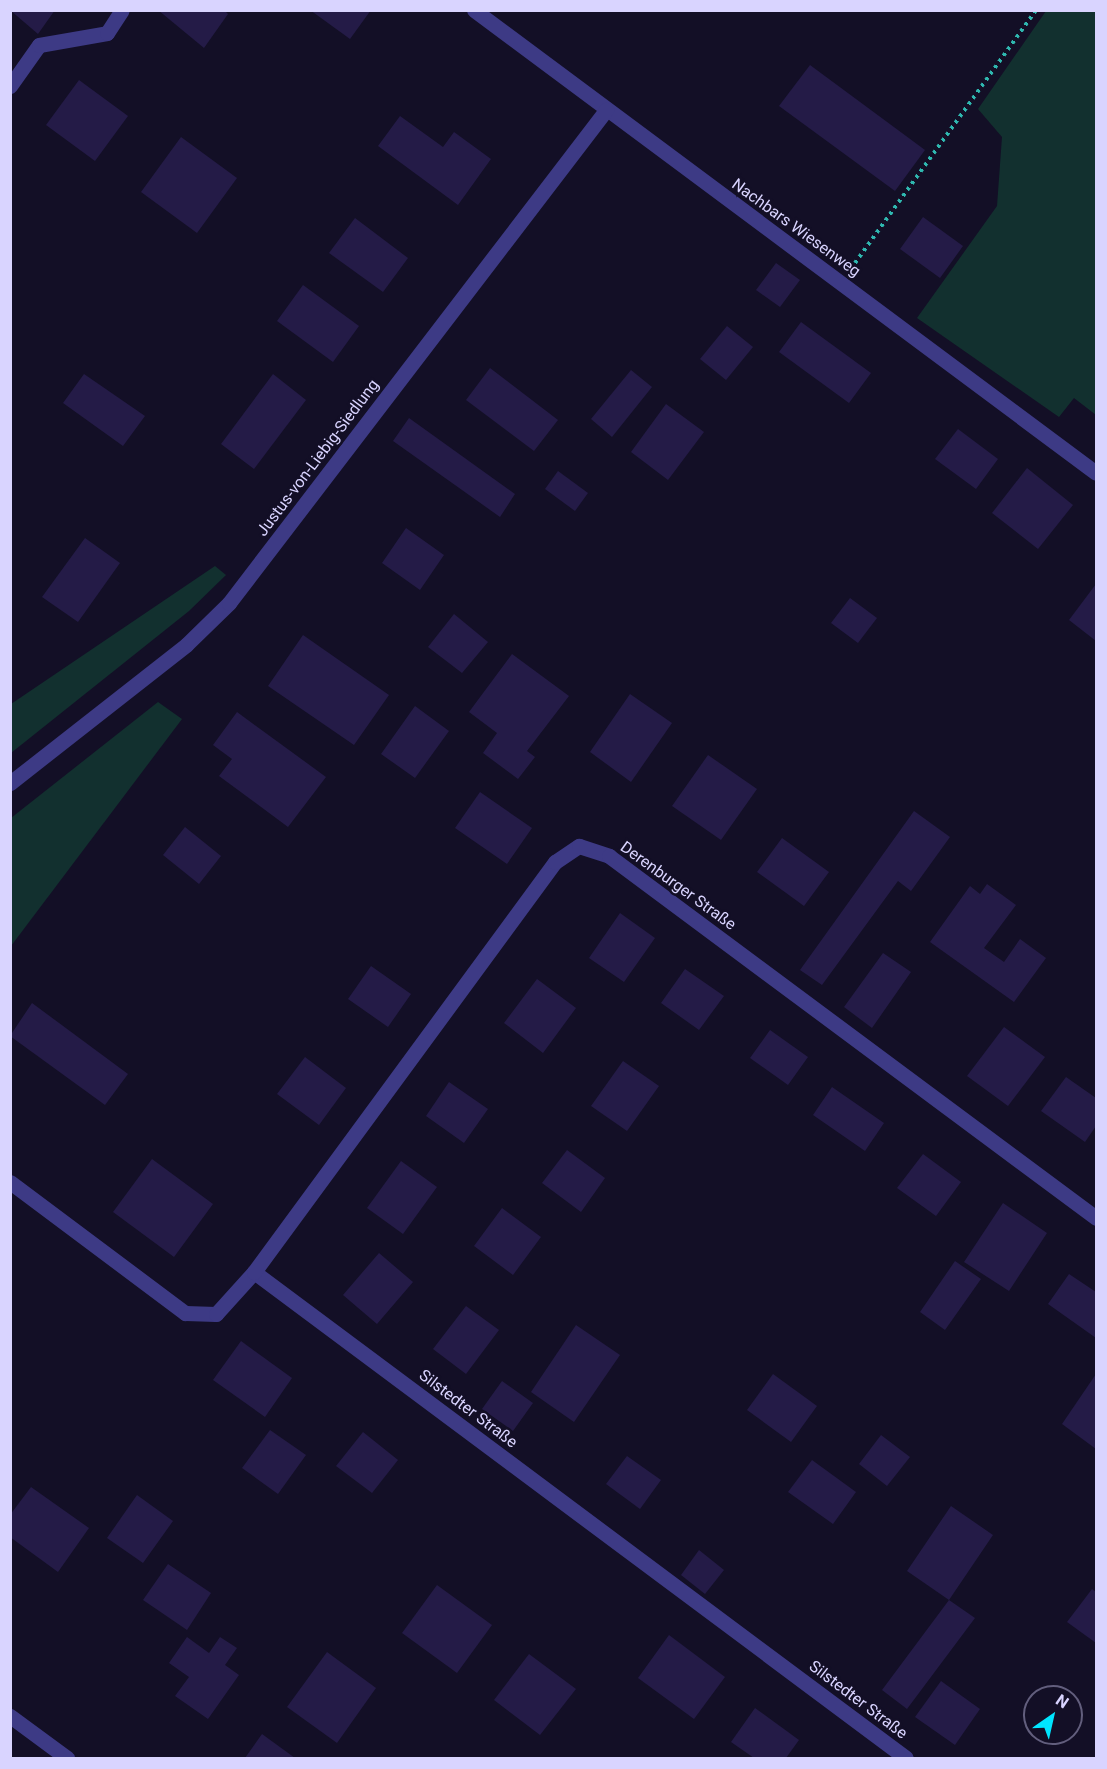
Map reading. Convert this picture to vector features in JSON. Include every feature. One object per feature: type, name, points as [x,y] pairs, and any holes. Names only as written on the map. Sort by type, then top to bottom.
[{"type":"street","points":[[10,86],[39,45],[107,33],[122,10]]},
{"type":"street","name":"Nachbars Wiesenweg","points":[[474,10],[1096,473]]},
{"type":"street","name":"Justus-von-Liebig-Siedlung","points":[[10,783],[186,645],[229,603],[606,110]]},
{"type":"street","name":"Derenburger Straße","points":[[254,1272],[555,861],[579,846],[609,856],[1096,1218]]},
{"type":"street","points":[[10,1182],[185,1312],[216,1314],[254,1272]]},
{"type":"street","name":"Silstedter Straße","points":[[254,1272],[906,1758]]},
{"type":"street","points":[[10,1716],[67,1758]]},
{"type":"path","points":[[841,284],[1036,10]]},
{"type":"green space","points":[[1046,11],[1096,11],[1096,415],[1074,398],[1059,417],[917,318],[997,206],[1002,137],[978,109]]},
{"type":"green space","points":[[215,566],[226,575],[189,611],[11,753],[11,704]]},
{"type":"green space","points":[[158,702],[182,719],[11,946],[11,818]]},
{"type":"building","points":[[10,10],[55,10],[38,34]]},
{"type":"building","points":[[158,10],[224,10],[228,14],[204,48]]},
{"type":"building","points":[[310,10],[371,10],[350,39]]},
{"type":"building","points":[[810,65],[925,150],[895,191],[779,106]]},
{"type":"building","points":[[79,80],[128,116],[95,161],[46,125]]},
{"type":"building","points":[[400,116],[443,147],[454,132],[491,159],[458,205],[378,146]]},
{"type":"building","points":[[181,137],[237,178],[197,233],[141,192]]},
{"type":"building","points":[[923,217],[963,246],[940,278],[900,249]]},
{"type":"building","points":[[355,218],[408,258],[383,292],[329,253]]},
{"type":"building","points":[[776,263],[800,280],[780,307],[756,290]]},
{"type":"building","points":[[303,285],[359,326],[333,362],[277,321]]},
{"type":"building","points":[[801,322],[871,373],[849,403],[779,352]]},
{"type":"building","points":[[727,326],[753,347],[726,380],[700,359]]},
{"type":"building","points":[[490,368],[558,420],[534,451],[466,400]]},
{"type":"building","points":[[631,370],[652,387],[612,437],[591,419]]},
{"type":"building","points":[[84,374],[145,416],[123,446],[63,403]]},
{"type":"building","points":[[273,374],[306,400],[254,469],[221,444]]},
{"type":"building","points":[[666,404],[704,432],[668,480],[631,452]]},
{"type":"building","points":[[409,418],[515,494],[500,517],[393,441]]},
{"type":"building","points":[[958,429],[998,459],[976,489],[935,459]]},
{"type":"building","points":[[1027,468],[1073,505],[1038,549],[992,513]]},
{"type":"building","points":[[558,471],[588,493],[575,511],[545,489]]},
{"type":"building","points":[[406,528],[444,555],[420,590],[382,563]]},
{"type":"building","points":[[85,538],[120,563],[78,622],[42,597]]},
{"type":"building","points":[[1096,584],[1096,641],[1069,620]]},
{"type":"building","points":[[850,598],[877,618],[858,643],[831,623]]},
{"type":"building","points":[[454,614],[488,642],[462,673],[428,647]]},
{"type":"building","points":[[303,635],[389,695],[354,745],[268,686]]},
{"type":"building","points":[[512,654],[569,696],[527,751],[535,757],[518,779],[483,753],[497,733],[469,712]]},
{"type":"building","points":[[630,694],[672,723],[631,782],[590,752]]},
{"type":"building","points":[[415,706],[449,731],[415,778],[381,754]]},
{"type":"building","points":[[237,712],[326,777],[288,827],[219,776],[232,759],[213,745]]},
{"type":"building","points":[[708,755],[757,789],[721,840],[672,806]]},
{"type":"building","points":[[480,792],[532,828],[507,864],[455,828]]},
{"type":"building","points":[[914,811],[950,837],[911,891],[898,881],[822,985],[800,970]]},
{"type":"building","points":[[185,827],[221,856],[199,884],[163,855]]},
{"type":"building","points":[[782,838],[829,872],[804,906],[757,872]]},
{"type":"building","points":[[987,884],[1016,905],[984,948],[1004,962],[1020,939],[1046,958],[1014,1002],[930,942],[970,886],[980,894]]},
{"type":"building","points":[[620,913],[655,938],[624,982],[589,958]]},
{"type":"building","points":[[883,953],[911,972],[872,1028],[844,1007]]},
{"type":"building","points":[[371,966],[411,994],[388,1027],[348,999]]},
{"type":"building","points":[[685,969],[724,996],[699,1030],[661,1003]]},
{"type":"building","points":[[537,979],[576,1008],[543,1053],[504,1023]]},
{"type":"building","points":[[32,1003],[128,1074],[105,1105],[10,1036]]},
{"type":"building","points":[[1004,1027],[1045,1057],[1008,1106],[967,1076]]},
{"type":"building","points":[[770,1030],[808,1057],[788,1085],[750,1058]]},
{"type":"building","points":[[305,1057],[346,1088],[319,1125],[277,1094]]},
{"type":"building","points":[[623,1061],[659,1086],[627,1131],[591,1106]]},
{"type":"building","points":[[1066,1077],[1096,1098],[1096,1126],[1085,1142],[1041,1111]]},
{"type":"building","points":[[449,1082],[488,1109],[464,1143],[426,1116]]},
{"type":"building","points":[[832,1087],[884,1123],[865,1151],[813,1115]]},
{"type":"building","points":[[567,1150],[605,1178],[581,1212],[542,1183]]},
{"type":"building","points":[[923,1154],[961,1182],[936,1216],[897,1188]]},
{"type":"building","points":[[152,1159],[213,1204],[174,1257],[113,1212]]},
{"type":"building","points":[[401,1161],[437,1187],[403,1234],[367,1208]]},
{"type":"building","points":[[1003,1203],[1047,1233],[1009,1291],[964,1262]]},
{"type":"building","points":[[502,1208],[541,1237],[513,1275],[474,1246]]},
{"type":"building","points":[[379,1253],[413,1282],[377,1324],[343,1295]]},
{"type":"building","points":[[955,1261],[981,1279],[945,1330],[920,1312]]},
{"type":"building","points":[[1069,1274],[1096,1292],[1096,1338],[1048,1304]]},
{"type":"building","points":[[466,1306],[499,1330],[466,1374],[433,1349]]},
{"type":"building","points":[[576,1325],[620,1355],[574,1422],[531,1392]]},
{"type":"building","points":[[241,1341],[292,1378],[265,1417],[213,1380]]},
{"type":"building","points":[[773,1374],[817,1406],[791,1442],[747,1410]]},
{"type":"building","points":[[1096,1374],[1096,1449],[1062,1424]]},
{"type":"building","points":[[502,1381],[533,1403],[513,1431],[482,1409]]},
{"type":"building","points":[[270,1430],[306,1455],[278,1494],[242,1468]]},
{"type":"building","points":[[363,1432],[398,1460],[372,1493],[336,1466]]},
{"type":"building","points":[[881,1435],[910,1457],[887,1486],[859,1464]]},
{"type":"building","points":[[627,1456],[661,1480],[640,1509],[606,1484]]},
{"type":"building","points":[[812,1460],[856,1492],[833,1524],[788,1492]]},
{"type":"building","points":[[31,1487],[89,1528],[58,1572],[10,1537],[10,1515]]},
{"type":"building","points":[[137,1495],[173,1521],[143,1563],[107,1538]]},
{"type":"building","points":[[951,1506],[993,1535],[949,1600],[907,1571]]},
{"type":"building","points":[[699,1550],[724,1570],[705,1594],[681,1575]]},
{"type":"building","points":[[168,1564],[211,1593],[187,1630],[143,1600]]},
{"type":"building","points":[[437,1585],[492,1625],[457,1673],[402,1633]]},
{"type":"building","points":[[1092,1589],[1096,1592],[1096,1643],[1067,1622]]},
{"type":"building","points":[[949,1600],[975,1618],[907,1709],[882,1690]]},
{"type":"building","points":[[669,1635],[725,1677],[694,1719],[638,1678]]},
{"type":"building","points":[[187,1637],[209,1653],[220,1637],[237,1648],[225,1665],[239,1675],[208,1719],[175,1696],[189,1677],[169,1663]]},
{"type":"building","points":[[327,1652],[376,1688],[337,1743],[287,1707]]},
{"type":"building","points":[[529,1654],[576,1689],[540,1735],[494,1700]]},
{"type":"building","points":[[941,1681],[980,1709],[955,1745],[915,1717]]},
{"type":"building","points":[[755,1708],[799,1740],[786,1758],[754,1758],[731,1742]]},
{"type":"building","points":[[262,1734],[295,1758],[245,1758]]}]
